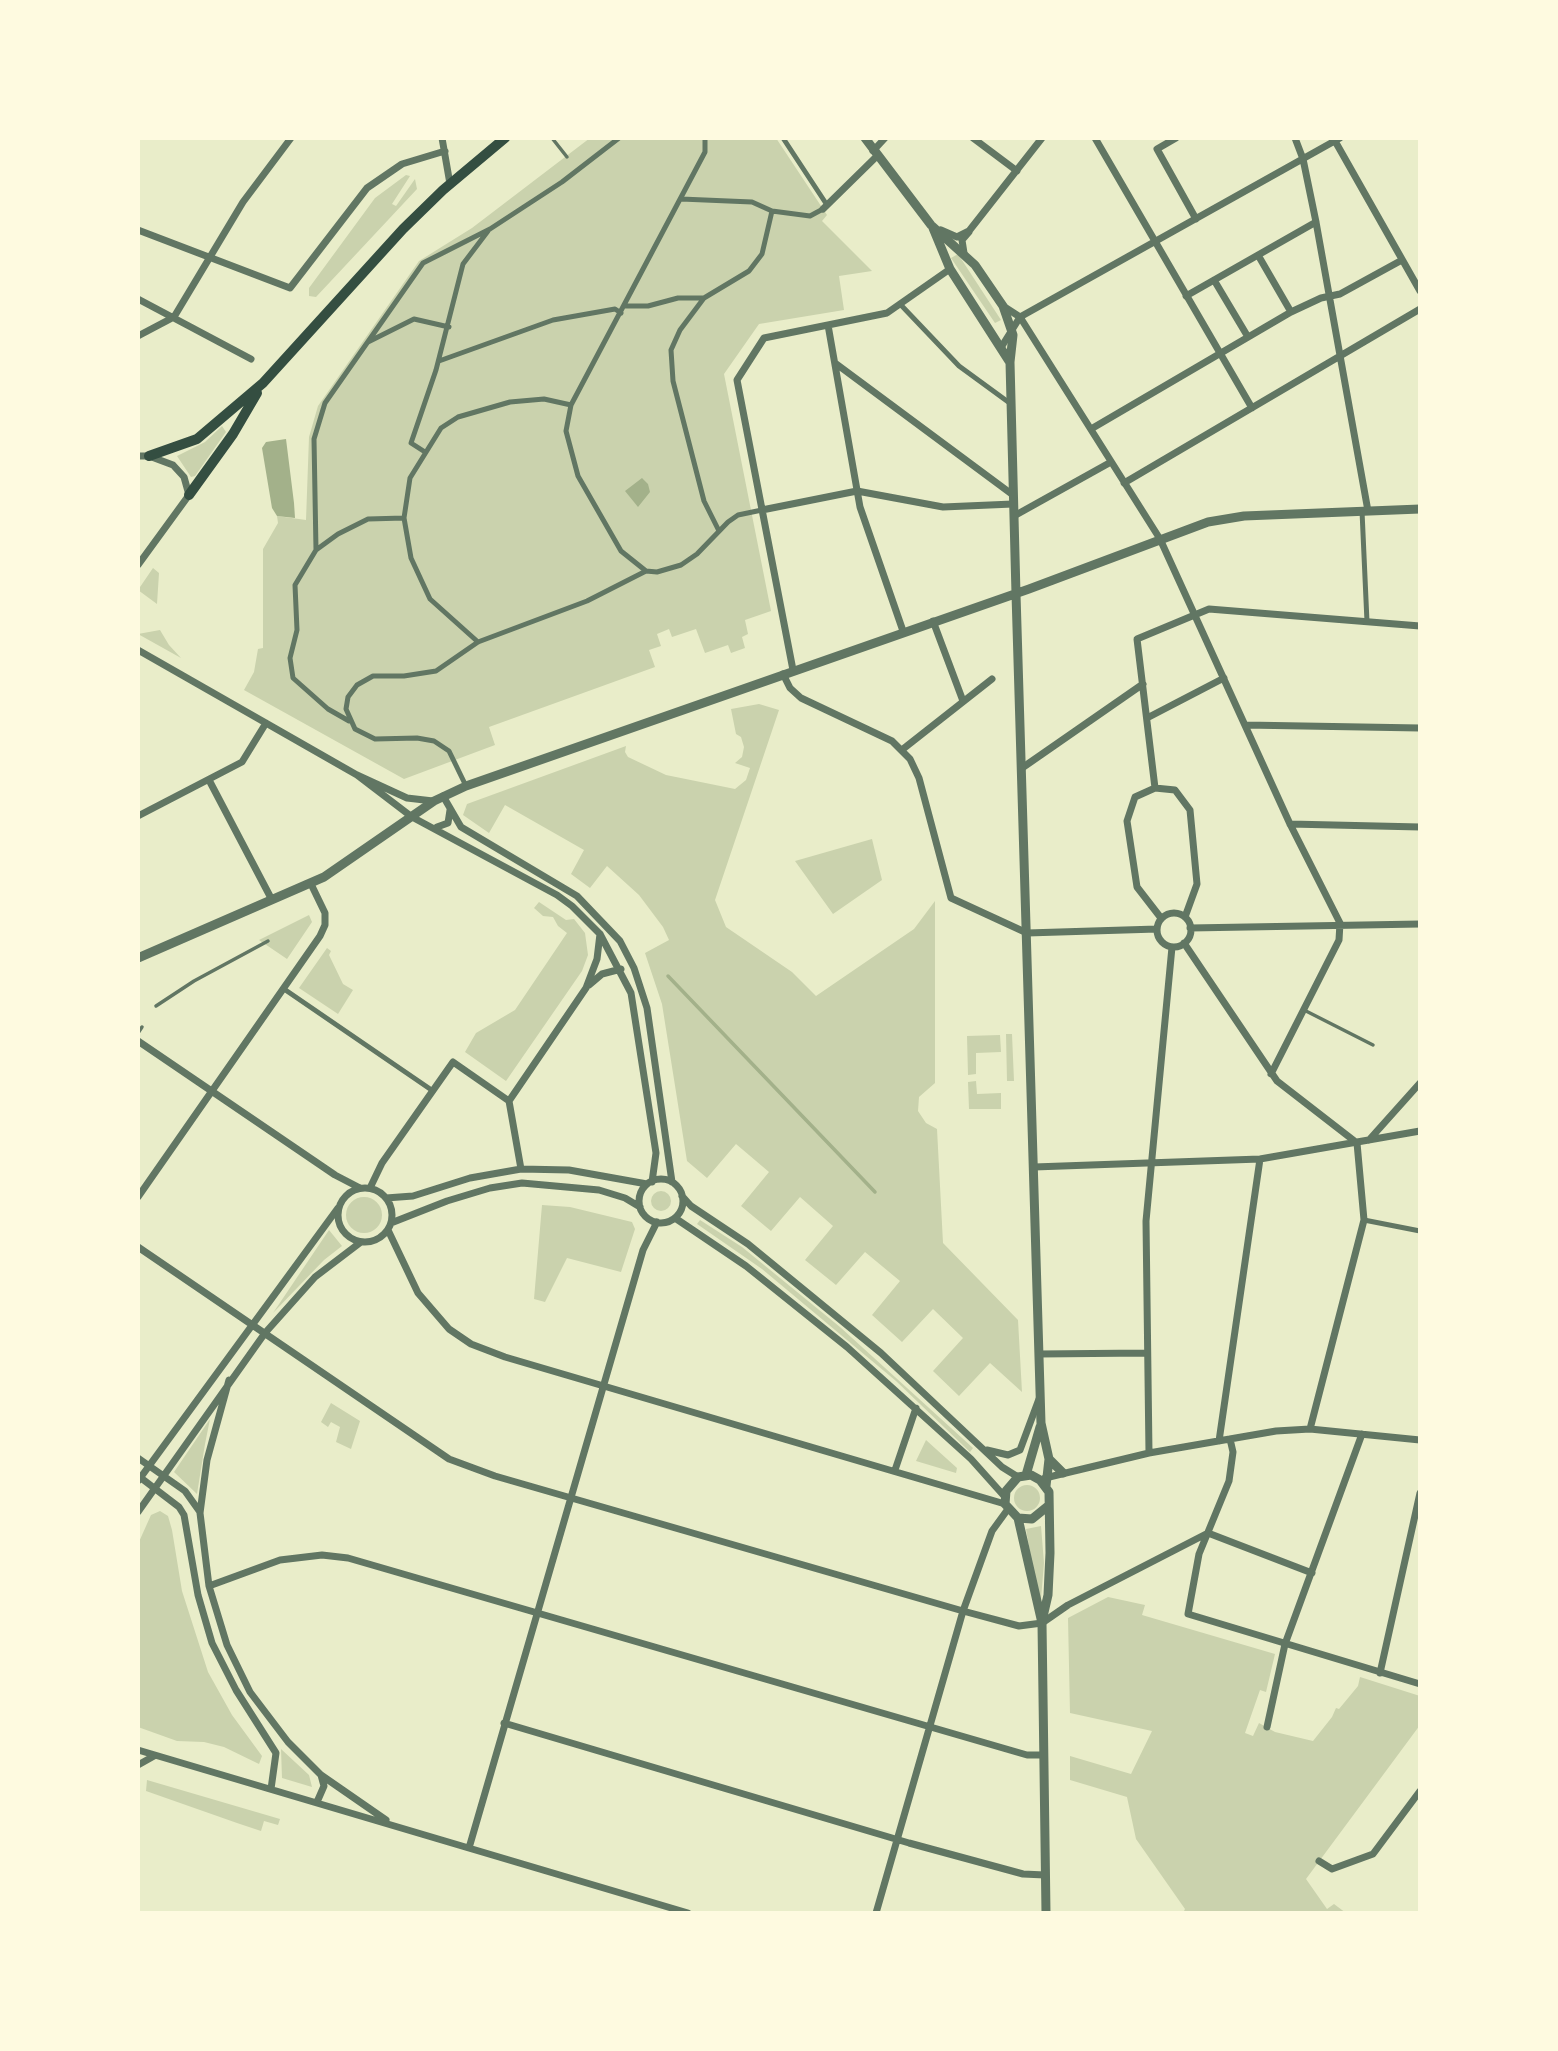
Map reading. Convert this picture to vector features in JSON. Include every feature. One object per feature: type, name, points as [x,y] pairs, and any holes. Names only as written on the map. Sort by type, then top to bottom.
[{"type":"main road","points":[[144,456],[197,439],[263,383],[379,255],[450,184],[505,138]]},
{"type":"main road","points":[[189,495],[233,434],[263,383]]},
{"type":"street","points":[[138,336],[174,317],[243,202],[291,138]]},
{"type":"street","points":[[442,138],[450,184]]},
{"type":"street","points":[[316,550],[314,439],[325,403],[423,263],[490,229],[619,138]]},
{"type":"street","points":[[646,571],[621,551],[578,476],[566,431],[571,405],[705,152],[705,138]]},
{"type":"street","points":[[783,138],[825,207]]},
{"type":"street","points":[[865,138],[931,225],[964,253],[1003,306],[1012,326],[1010,362],[1013,500],[1040,1395],[1041,1423],[1049,1459],[1044,1481],[1048,1506],[1049,1563],[1042,1623],[1046,1913]]},
{"type":"street","points":[[681,199],[752,202],[772,211],[810,216],[825,207],[875,153],[885,138]]},
{"type":"street","points":[[974,138],[1017,171]]},
{"type":"street","points":[[964,253],[962,240],[1042,138]]},
{"type":"street","points":[[1095,138],[1252,408]]},
{"type":"street","points":[[1176,138],[1157,149],[1196,219]]},
{"type":"street","points":[[1295,138],[1303,159],[1330,296],[1365,511],[1367,622]]},
{"type":"street","points":[[1002,346],[1020,317],[1337,140],[1420,291]]},
{"type":"street","points":[[138,230],[286,288],[293,286],[367,188],[402,164],[445,151]]},
{"type":"street","points":[[719,531],[704,501],[672,371],[671,349],[680,330],[704,298],[749,271],[762,254],[772,211]]},
{"type":"street","points":[[1186,296],[1316,222]]},
{"type":"street","points":[[931,225],[957,237],[970,231]]},
{"type":"street","points":[[931,225],[950,269],[1010,362]]},
{"type":"street","points":[[425,452],[411,443],[449,327],[463,264],[490,229]]},
{"type":"street","points":[[1258,255],[1290,312]]},
{"type":"street","points":[[1091,429],[1290,312],[1340,294],[1402,260]]},
{"type":"street","points":[[793,670],[737,380],[764,338],[887,313],[950,269]]},
{"type":"street","points":[[1214,280],[1248,337]]},
{"type":"street","points":[[624,306],[648,306],[678,298],[704,298]]},
{"type":"street","points":[[138,299],[251,359]]},
{"type":"street","points":[[900,304],[959,366],[1011,404]]},
{"type":"street","points":[[1003,306],[1020,317],[1160,539],[1290,824],[1340,923],[1339,940],[1271,1074]]},
{"type":"street","points":[[439,361],[553,320],[615,309],[621,313]]},
{"type":"street","points":[[1125,483],[1420,309]]},
{"type":"street","points":[[367,343],[414,319],[449,327]]},
{"type":"street","points":[[828,325],[857,491],[903,631]]},
{"type":"street","points":[[835,363],[1013,500]]},
{"type":"street","points":[[478,642],[430,599],[411,558],[404,518],[410,478],[442,428],[458,416],[510,402],[544,399],[571,405]]},
{"type":"street","points":[[138,565],[189,495],[179,471],[144,456]]},
{"type":"street","points":[[1014,516],[1111,462]]},
{"type":"street","points":[[466,786],[449,751],[442,746],[417,738],[374,739],[355,729],[349,721],[346,709],[348,697],[357,685],[373,676],[404,677],[436,671],[478,642],[587,601],[646,571],[657,572],[681,565],[738,515],[857,491],[943,507],[1013,500]]},
{"type":"street","points":[[138,958],[311,884],[337,870],[439,799],[466,786],[903,631],[1016,594],[1160,539],[1227,518],[1420,509]]},
{"type":"street","points":[[349,721],[328,709],[293,678],[290,658],[297,629],[295,585],[316,550],[338,534],[368,519],[404,518]]},
{"type":"street","points":[[1155,788],[1137,639],[1209,609],[1420,626]]},
{"type":"street","points":[[933,621],[963,701]]},
{"type":"street","points":[[138,650],[357,775],[407,798],[439,799],[469,833],[577,896],[620,941],[634,968],[647,1008],[672,1182],[682,1196],[691,1206],[748,1244],[881,1353],[982,1447],[1022,1476],[1044,1481],[1063,1473],[1149,1453],[1310,1429],[1420,1440]]},
{"type":"street","points":[[783,674],[790,688],[801,698],[872,731],[903,749],[919,778],[951,898],[1027,933],[1157,929]]},
{"type":"street","points":[[1147,718],[1224,678]]},
{"type":"street","points":[[903,749],[992,679]]},
{"type":"street","points":[[1021,768],[1143,684]]},
{"type":"street","points":[[138,816],[242,762],[265,723]]},
{"type":"street","points":[[1245,725],[1420,728]]},
{"type":"street","points":[[357,775],[412,817],[556,895],[600,934],[621,969],[634,1007],[656,1153],[649,1183],[640,1195],[640,1207]]},
{"type":"street","points":[[209,780],[272,900]]},
{"type":"street","points":[[1161,918],[1137,887],[1128,821],[1135,797],[1155,788],[1175,790],[1189,810],[1197,884],[1185,917]]},
{"type":"street","points":[[425,824],[445,827],[450,810]]},
{"type":"street","points":[[1290,824],[1420,827]]},
{"type":"street","points":[[138,1197],[284,989],[325,925],[325,913],[311,884]]},
{"type":"street","points":[[1175,913],[1185,917],[1190,928],[1184,943],[1172,947],[1163,943],[1157,929],[1161,918],[1175,913]]},
{"type":"street","points":[[1190,928],[1340,923],[1420,924]]},
{"type":"street","points":[[509,1101],[586,988],[597,959],[600,934]]},
{"type":"street","points":[[1184,943],[1271,1074],[1357,1143],[1364,1220],[1310,1429]]},
{"type":"street","points":[[1149,1453],[1146,1221],[1172,947]]},
{"type":"street","points":[[586,988],[602,974],[621,969]]},
{"type":"street","points":[[284,989],[433,1091]]},
{"type":"street","points":[[138,1041],[335,1175],[360,1188]]},
{"type":"street","points":[[370,1188],[382,1163],[453,1062],[509,1101],[522,1169]]},
{"type":"street","points":[[1368,1141],[1420,1083]]},
{"type":"street","points":[[1034,1167],[1260,1159],[1420,1131]]},
{"type":"street","points":[[1219,1441],[1260,1159]]},
{"type":"street","points":[[386,1198],[413,1196],[470,1178],[522,1169],[569,1170],[649,1183],[662,1179],[672,1182]]},
{"type":"street","points":[[138,1512],[229,1380],[265,1333],[315,1277],[361,1242],[374,1241],[389,1227],[458,1197],[522,1183],[599,1190],[625,1198],[657,1222],[675,1218],[682,1208],[682,1196]]},
{"type":"street","points":[[271,1789],[277,1761],[273,1745],[242,1701],[212,1643],[198,1595],[184,1515],[154,1487],[139,1479],[346,1195],[360,1188],[370,1188],[386,1198],[392,1210],[389,1227],[418,1293],[449,1329],[471,1344],[505,1357],[1006,1503]]},
{"type":"street","points":[[338,1208],[337,1217],[342,1230],[361,1242]]},
{"type":"street","points":[[675,1218],[756,1273],[916,1408],[1006,1503],[1018,1518],[1042,1623]]},
{"type":"street","points":[[1364,1220],[1420,1230]]},
{"type":"street","points":[[468,1848],[643,1250],[657,1222]]},
{"type":"street","points":[[138,1247],[449,1459],[571,1498],[963,1611],[1019,1626],[1042,1623],[1068,1605],[1208,1533],[1312,1573]]},
{"type":"street","points":[[1039,1354],[1146,1353]]},
{"type":"street","points":[[229,1380],[207,1460],[200,1513],[209,1586],[227,1645],[250,1692],[288,1742],[321,1775],[395,1826]]},
{"type":"street","points":[[982,1447],[1003,1455],[1020,1450],[1040,1395]]},
{"type":"street","points":[[895,1470],[916,1408]]},
{"type":"street","points":[[876,1913],[963,1611],[992,1531],[1006,1503],[1009,1485],[1022,1476],[1041,1423]]},
{"type":"street","points":[[1267,1727],[1286,1644],[1362,1434]]},
{"type":"street","points":[[1230,1439],[1233,1452],[1230,1481],[1199,1554],[1188,1614],[1420,1684]]},
{"type":"street","points":[[138,1458],[186,1491],[200,1513]]},
{"type":"street","points":[[1049,1459],[1063,1473]]},
{"type":"street","points":[[1380,1673],[1420,1493]]},
{"type":"street","points":[[1018,1518],[1032,1519],[1048,1506]]},
{"type":"street","points":[[209,1586],[280,1560],[323,1555],[377,1565],[1027,1755],[1043,1755]]},
{"type":"street","points":[[504,1723],[898,1839],[1023,1874],[1045,1875]]},
{"type":"street","points":[[138,1748],[154,1756],[688,1913]]},
{"type":"street","points":[[138,1760],[154,1756]]},
{"type":"street","points":[[138,1765],[154,1756]]},
{"type":"street","points":[[317,1802],[324,1786],[321,1775]]},
{"type":"street","points":[[1319,1861],[1332,1869],[1373,1854],[1420,1791]]},
{"type":"lane","points":[[552,138],[567,157]]},
{"type":"lane","points":[[156,1006],[194,981],[268,941]]},
{"type":"lane","points":[[1304,1010],[1373,1045]]},
{"type":"lane","points":[[138,1033],[142,1027]]},
{"type":"shaded area","points":[[590,138],[776,138],[827,215],[822,221],[872,271],[839,276],[844,310],[759,324],[724,374],[771,611],[745,620],[748,634],[742,637],[745,648],[731,653],[728,645],[705,653],[696,629],[672,637],[669,629],[657,634],[661,646],[649,650],[655,667],[489,727],[495,745],[404,779],[244,690],[254,672],[258,649],[263,648],[263,549],[278,523],[277,516],[306,520],[309,437],[318,406],[419,261],[472,228]]},
{"type":"shaded area","points":[[406,175],[410,176],[392,204],[396,206],[415,179],[417,189],[316,297],[309,296],[309,288],[375,198]]},
{"type":"shaded area","points":[[958,254],[1001,320],[995,323],[951,258]]},
{"type":"shaded area","points":[[222,426],[226,432],[195,476],[191,477],[177,456],[205,442]]},
{"type":"shaded area","points":[[286,439],[295,518],[277,516],[272,508],[262,448],[266,442]]},
{"type":"shaded area","points":[[642,478],[648,484],[650,492],[638,507],[625,491]]},
{"type":"shaded area","points":[[153,568],[159,573],[157,604],[138,590]]},
{"type":"shaded area","points":[[160,630],[169,645],[181,658],[138,634]]},
{"type":"shaded area","points":[[759,704],[779,710],[715,900],[726,927],[792,972],[816,996],[914,929],[935,901],[935,1083],[919,1097],[918,1111],[926,1123],[937,1129],[943,1243],[1018,1320],[1022,1392],[990,1363],[959,1396],[933,1371],[963,1338],[933,1309],[902,1342],[872,1315],[900,1281],[865,1252],[836,1285],[805,1260],[833,1226],[800,1197],[771,1231],[741,1206],[769,1172],[736,1144],[707,1178],[687,1161],[662,1004],[645,953],[669,940],[663,927],[639,895],[607,866],[590,888],[571,874],[584,850],[505,805],[489,833],[463,815],[467,804],[626,746],[628,757],[666,775],[735,789],[746,780],[750,768],[735,763],[742,757],[744,747],[741,737],[736,734],[731,709]]},
{"type":"shaded area","points":[[872,839],[882,880],[833,914],[795,861]]},
{"type":"shaded area","points":[[539,902],[566,920],[574,919],[585,933],[588,955],[582,971],[506,1081],[465,1052],[476,1033],[515,1010],[567,933],[558,926],[553,917],[543,916],[534,908]]},
{"type":"shaded area","points":[[309,915],[312,922],[287,959],[259,940]]},
{"type":"shaded area","points":[[327,948],[331,951],[329,955],[343,984],[353,990],[338,1014],[299,988]]},
{"type":"shaded area","points":[[1006,1034],[1012,1034],[1014,1081],[1007,1081]]},
{"type":"shaded area","points":[[1000,1035],[1001,1052],[976,1053],[976,1074],[968,1075],[967,1036]]},
{"type":"shaded area","points":[[976,1081],[977,1094],[1001,1093],[1001,1109],[969,1109],[968,1082]]},
{"type":"shaded area","points":[[657,1191],[665,1191],[671,1201],[665,1211],[657,1211],[651,1205],[651,1197]]},
{"type":"shaded area","points":[[364,1197],[377,1202],[382,1215],[377,1228],[364,1233],[351,1228],[346,1215],[351,1202]]},
{"type":"shaded area","points":[[542,1205],[570,1207],[632,1222],[635,1229],[621,1272],[567,1258],[545,1302],[534,1299]]},
{"type":"shaded area","points":[[700,1220],[742,1247],[840,1327],[973,1448],[970,1452],[896,1381],[762,1269],[697,1224]]},
{"type":"shaded area","points":[[329,1230],[342,1246],[324,1260],[273,1313]]},
{"type":"shaded area","points":[[331,1403],[360,1421],[351,1449],[336,1442],[340,1427],[331,1422],[328,1427],[321,1422]]},
{"type":"shaded area","points":[[210,1419],[205,1444],[197,1494],[174,1472]]},
{"type":"shaded area","points":[[926,1440],[957,1468],[956,1473],[916,1461]]},
{"type":"shaded area","points":[[1027,1485],[1036,1489],[1040,1498],[1036,1507],[1027,1511],[1018,1507],[1014,1498],[1018,1489]]},
{"type":"shaded area","points":[[160,1511],[168,1516],[182,1591],[208,1672],[232,1715],[262,1756],[259,1764],[224,1747],[204,1742],[177,1741],[138,1727],[138,1544],[151,1515]]},
{"type":"shaded area","points":[[1041,1526],[1044,1563],[1040,1611],[1026,1529]]},
{"type":"shaded area","points":[[1108,1597],[1145,1605],[1142,1615],[1275,1654],[1266,1692],[1260,1690],[1245,1733],[1253,1736],[1259,1723],[1275,1732],[1313,1741],[1336,1708],[1339,1709],[1358,1686],[1360,1677],[1420,1696],[1420,1725],[1306,1879],[1327,1909],[1334,1904],[1346,1913],[1183,1913],[1185,1909],[1136,1839],[1127,1797],[1070,1780],[1070,1756],[1131,1774],[1152,1731],[1070,1713],[1068,1618]]},
{"type":"shaded area","points":[[281,1749],[309,1775],[312,1787],[282,1778]]},
{"type":"shaded area","points":[[147,1780],[280,1819],[278,1825],[264,1821],[261,1831],[146,1791]]},
{"type":"waterway","points":[[668,976],[875,1192]]}]
